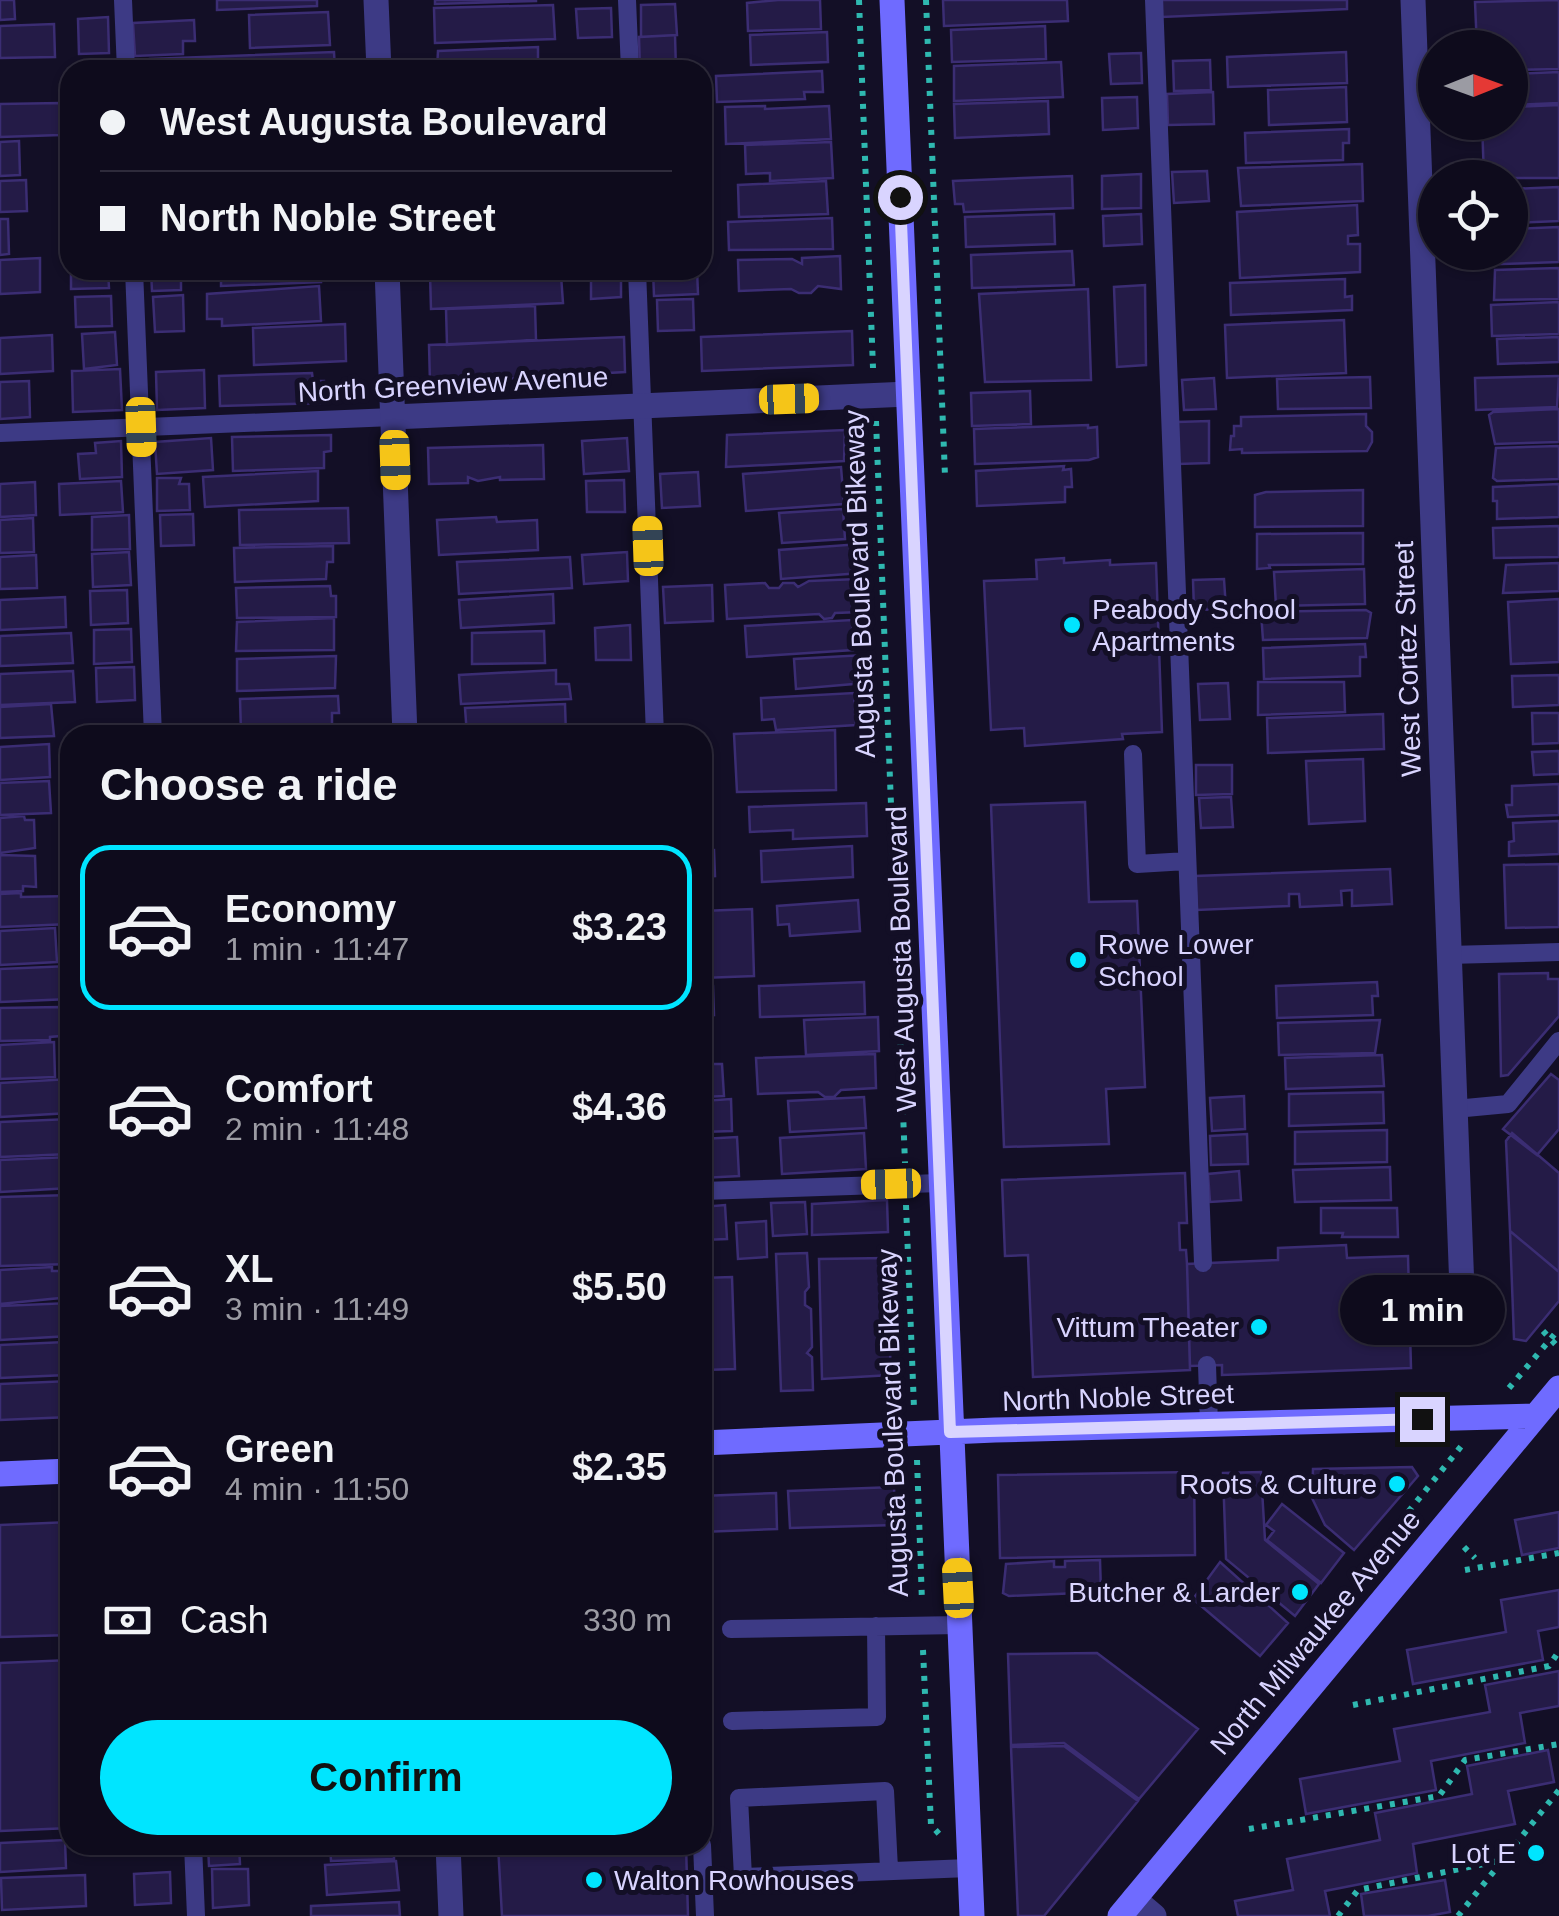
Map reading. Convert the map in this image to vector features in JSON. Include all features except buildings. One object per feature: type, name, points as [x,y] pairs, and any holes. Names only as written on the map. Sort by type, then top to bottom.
[{"type":"street","points":[[376,0],[379,60]]},
{"type":"street","name":"West Augusta Boulevard","points":[[892,0],[972,1916]]},
{"type":"street","name":"West Cortez Street","points":[[1413,0],[1463,1316]]},
{"type":"street","points":[[387,280],[405,725]]},
{"type":"street","name":"North Greenview Avenue","points":[[394,417],[908,394]]},
{"type":"street","name":"North Milwaukee Avenue","points":[[1127,1907],[1559,1388]]},
{"type":"street","name":"North Noble Street","points":[[712,1443],[1535,1416]]},
{"type":"street","points":[[0,1474],[60,1471]]},
{"type":"street","points":[[448,1855],[451,1916]]},
{"type":"street","points":[[1127,1907],[1154,1916]]},
{"type":"lane","points":[[123,0],[126,60]]},
{"type":"lane","points":[[627,0],[630,60]]},
{"type":"lane","points":[[1154,0],[1203,1263]]},
{"type":"lane","points":[[134,280],[152,725]]},
{"type":"lane","points":[[638,280],[655,725]]},
{"type":"lane","name":"North Greenview Avenue","points":[[0,433],[394,417]]},
{"type":"lane","points":[[1133,754],[1137,864],[1187,862]]},
{"type":"lane","points":[[1448,955],[1559,952]]},
{"type":"lane","points":[[1455,1109],[1508,1104],[1559,1041]]},
{"type":"lane","points":[[712,1191],[940,1182]]},
{"type":"lane","points":[[1207,1366],[1209,1425]]},
{"type":"lane","points":[[730,1629],[959,1625]]},
{"type":"lane","points":[[732,1721],[877,1717],[876,1626]]},
{"type":"lane","points":[[889,1870],[885,1791],[739,1798],[743,1876],[969,1868]]},
{"type":"lane","points":[[193,1855],[196,1916]]},
{"type":"lane","points":[[702,1855],[704,1916]]},
{"type":"path","name":"Augusta Boulevard Bikeway","points":[[859,0],[932,1825]]},
{"type":"path","points":[[1524,1369],[1559,1329]]},
{"type":"path","points":[[1543,1331],[1559,1347]]},
{"type":"path","points":[[1466,1570],[1559,1553]]},
{"type":"path","points":[[1353,1705],[1548,1666],[1559,1651]]},
{"type":"path","points":[[1249,1829],[1439,1796],[1465,1760],[1559,1744]]},
{"type":"path","points":[[1458,1916],[1559,1790]]},
{"type":"path","points":[[1338,1916],[1358,1890],[1503,1860]]},
{"type":"place","name":"Peabody School Apartments","points":[[1072,625]]},
{"type":"place","name":"Rowe Lower School","points":[[1078,960]]},
{"type":"place","name":"Vittum Theater","points":[[1259,1327]]},
{"type":"place","name":"Roots & Culture","points":[[1397,1484]]},
{"type":"place","name":"Butcher & Larder","points":[[1300,1592]]},
{"type":"place","name":"Lot E","points":[[1536,1853]]},
{"type":"place","name":"Walton Rowhouses","points":[[594,1880]]},
{"type":"route","points":[[900,197],[950,1432],[1422,1419]]}]
